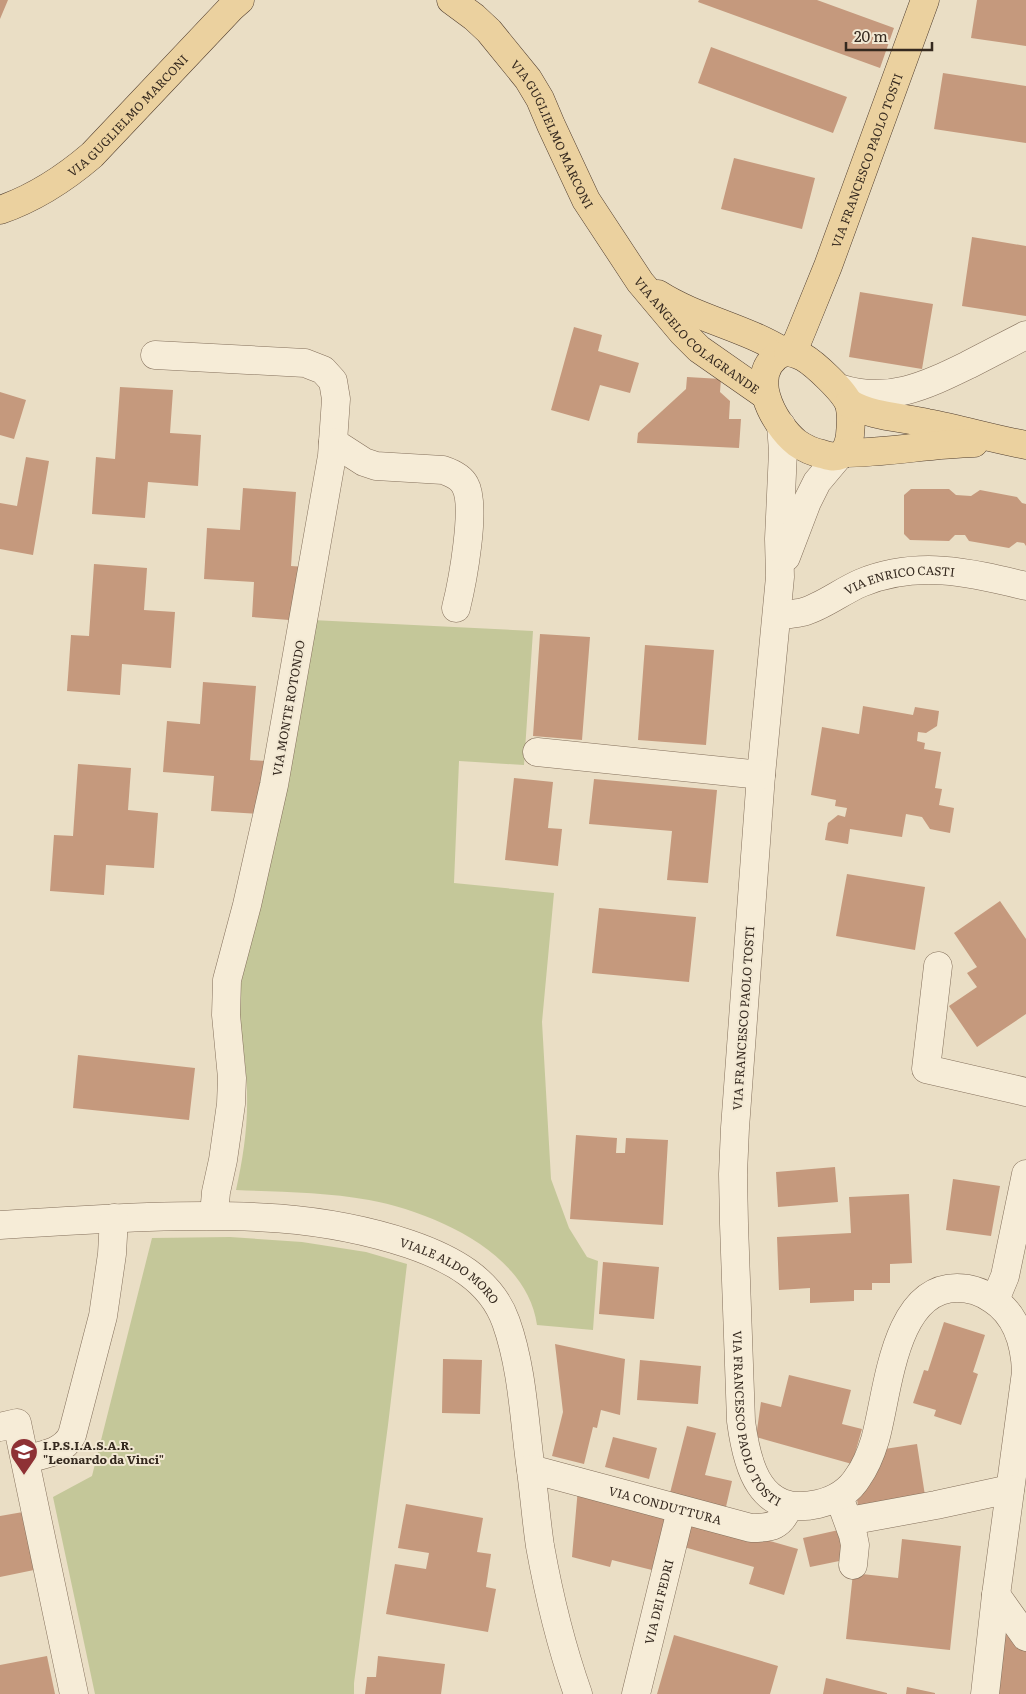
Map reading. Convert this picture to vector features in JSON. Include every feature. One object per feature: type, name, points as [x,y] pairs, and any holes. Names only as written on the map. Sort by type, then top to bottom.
[{"type":"main road","name":"VIA GUGLIELMO MARCONI","points":[[0,210],[36,195],[74,170],[92,155],[240,0]]},
{"type":"main road","name":"VIA GUGLIELMO MARCONI","points":[[451,0],[489,31],[528,79],[540,99],[586,200],[640,282]]},
{"type":"main road","name":"VIA FRANCESCO PAOLO TOSTI","points":[[786,352],[794,347],[800,336],[828,266],[925,0]]},
{"type":"main road","name":"VIA FRANCESCO PAOLO TOSTI","points":[[828,266],[814,325],[814,341],[836,387]]},
{"type":"main road","name":"VIA ANGELO COLAGRANDE","points":[[640,282],[681,308],[751,334],[786,352]]},
{"type":"main road","name":"VIA ANGELO COLAGRANDE","points":[[640,282],[682,332],[699,349],[764,395]]},
{"type":"main road","points":[[786,352],[802,356],[857,408],[1018,443],[955,444],[840,455],[816,452],[793,439],[781,425],[764,395],[764,384],[768,366],[776,357],[786,352]]},
{"type":"main road","points":[[836,387],[851,411],[848,444],[840,455]]},
{"type":"street","points":[[836,387],[849,391],[876,393],[899,392],[917,388],[1026,335]]},
{"type":"street","name":"VIA MONTE ROTONDO","points":[[155,354],[291,361],[317,366],[329,375],[335,390],[335,426],[323,515],[274,785],[247,905],[228,973],[226,1015],[232,1078],[223,1160],[216,1192],[214,1215]]},
{"type":"street","name":"VIA FRANCESCO PAOLO TOSTI","points":[[781,425],[783,451],[779,539],[780,570],[761,775],[733,1174],[741,1421],[746,1453],[755,1477],[779,1502],[789,1506],[809,1505],[844,1509],[850,1488],[858,1478],[871,1453],[898,1344],[914,1311],[931,1295],[950,1288],[964,1288],[995,1300],[1008,1314],[1019,1333],[1026,1361],[985,1694]]},
{"type":"street","points":[[333,442],[364,462],[376,466],[443,470],[452,473],[464,482],[469,498],[468,527],[464,568],[456,608]]},
{"type":"street","name":"VIA FRANCESCO PAOLO TOSTI","points":[[780,570],[817,482],[840,455]]},
{"type":"street","name":"VIA ENRICO CASTI","points":[[777,616],[803,612],[867,581],[907,570],[942,570],[1026,586]]},
{"type":"street","points":[[537,752],[761,775]]},
{"type":"street","points":[[938,966],[926,1069],[1026,1092]]},
{"type":"street","points":[[995,1300],[1005,1276],[1026,1174]]},
{"type":"street","name":"VIALE ALDO MORO","points":[[0,1225],[114,1218],[214,1215],[265,1216],[307,1220],[353,1228],[390,1238],[443,1257],[462,1268],[480,1282],[500,1307],[512,1343],[521,1392],[540,1544],[551,1600],[578,1694]]},
{"type":"street","points":[[24,1459],[60,1449],[72,1435],[102,1316],[112,1254],[114,1218]]},
{"type":"street","points":[[0,1427],[17,1423],[74,1694]]},
{"type":"street","name":"VIA CONDUTTURA","points":[[531,1470],[744,1526],[759,1528],[781,1521],[789,1506]]},
{"type":"street","points":[[853,1565],[855,1544],[844,1509],[936,1505],[1010,1489]]},
{"type":"street","name":"VIA DEI FEDRI","points":[[636,1694],[680,1510]]},
{"type":"street","points":[[996,1595],[1026,1637]]},
{"type":"green space","points":[[312,620],[533,631],[524,765],[459,761],[454,883],[554,893],[542,1022],[551,1179],[569,1228],[587,1257],[598,1261],[593,1330],[537,1325],[530,1299],[516,1276],[496,1257],[473,1240],[421,1214],[352,1197],[236,1190],[247,1118],[247,1081],[239,1002],[240,989]]},
{"type":"green space","points":[[230,1237],[302,1242],[366,1252],[407,1264],[354,1694],[95,1694],[53,1497],[92,1476],[152,1238]]},
{"type":"building","points":[[0,0],[8,0],[0,19]]},
{"type":"building","points":[[699,0],[817,0],[894,28],[880,68],[698,2]]},
{"type":"building","points":[[977,0],[1026,0],[1026,46],[971,38]]},
{"type":"building","points":[[711,47],[847,97],[833,133],[698,83]]},
{"type":"building","points":[[943,73],[1026,86],[1026,143],[934,129]]},
{"type":"building","points":[[734,158],[815,178],[802,229],[721,209]]},
{"type":"building","points":[[972,237],[1026,246],[1026,316],[962,306]]},
{"type":"building","points":[[860,292],[933,304],[922,369],[849,357]]},
{"type":"building","points":[[574,327],[602,335],[598,351],[639,363],[630,393],[600,385],[589,421],[551,410]]},
{"type":"building","points":[[687,377],[721,379],[720,392],[730,401],[729,419],[741,419],[739,448],[637,443],[638,433],[686,389]]},
{"type":"building","points":[[120,387],[173,390],[170,433],[201,435],[198,486],[148,482],[145,518],[92,514],[96,457],[115,459]]},
{"type":"building","points":[[0,392],[26,400],[14,439],[0,435]]},
{"type":"building","points":[[26,457],[49,461],[33,555],[0,549],[0,503],[17,506]]},
{"type":"building","points":[[243,488],[296,492],[291,566],[306,567],[302,621],[252,617],[254,582],[204,579],[207,528],[240,530]]},
{"type":"building","points":[[911,489],[949,489],[956,495],[971,496],[980,490],[1017,497],[1022,503],[1026,504],[1026,546],[1024,543],[1017,542],[1009,548],[969,541],[965,535],[955,535],[949,541],[910,540],[904,534],[904,495]]},
{"type":"building","points":[[94,564],[147,568],[144,610],[175,612],[171,668],[122,664],[120,695],[67,691],[71,635],[89,636]]},
{"type":"building","points":[[540,634],[590,637],[582,740],[533,736]]},
{"type":"building","points":[[645,645],[714,650],[706,745],[638,740]]},
{"type":"building","points":[[203,682],[256,686],[250,760],[265,761],[261,814],[211,811],[214,776],[163,772],[167,721],[200,724]]},
{"type":"building","points":[[863,706],[913,715],[915,707],[939,711],[937,726],[926,733],[918,732],[917,741],[925,743],[924,749],[941,752],[935,788],[942,789],[939,805],[954,808],[950,833],[930,829],[922,817],[906,814],[902,837],[850,829],[848,844],[825,840],[828,823],[838,815],[845,817],[847,808],[835,806],[836,800],[811,795],[822,727],[859,734]]},
{"type":"building","points":[[78,764],[131,768],[128,810],[158,813],[154,868],[106,865],[104,895],[50,891],[54,835],[73,836]]},
{"type":"building","points":[[514,778],[553,782],[548,828],[562,829],[558,866],[505,860]]},
{"type":"building","points":[[594,779],[717,790],[708,883],[667,880],[672,831],[589,824]]},
{"type":"building","points":[[847,874],[925,887],[915,950],[836,936]]},
{"type":"building","points":[[1000,901],[1026,939],[1026,1014],[977,1047],[949,1006],[977,987],[967,973],[977,967],[954,933]]},
{"type":"building","points":[[599,908],[696,917],[689,982],[592,973]]},
{"type":"building","points":[[78,1055],[195,1068],[189,1120],[73,1108]]},
{"type":"building","points":[[576,1135],[617,1138],[616,1153],[625,1153],[626,1138],[668,1140],[663,1225],[570,1219]]},
{"type":"building","points":[[835,1167],[838,1202],[778,1207],[776,1172]]},
{"type":"building","points":[[953,1179],[1000,1186],[991,1236],[946,1230]]},
{"type":"building","points":[[909,1194],[912,1263],[890,1264],[890,1283],[872,1283],[872,1290],[854,1290],[854,1301],[810,1303],[810,1288],[779,1290],[777,1237],[851,1233],[849,1197]]},
{"type":"building","points":[[603,1262],[659,1267],[654,1319],[599,1314]]},
{"type":"building","points":[[944,1322],[985,1335],[973,1372],[978,1374],[961,1425],[934,1416],[936,1410],[913,1403],[924,1370],[928,1371]]},
{"type":"building","points":[[555,1344],[625,1359],[620,1415],[601,1410],[597,1428],[593,1427],[584,1464],[552,1456],[563,1412]]},
{"type":"building","points":[[443,1359],[482,1360],[480,1414],[442,1413]]},
{"type":"building","points":[[640,1360],[701,1366],[698,1404],[637,1400]]},
{"type":"building","points":[[789,1375],[851,1390],[842,1424],[862,1429],[852,1464],[756,1437],[761,1402],[781,1407]]},
{"type":"building","points":[[687,1426],[716,1433],[705,1475],[732,1481],[725,1511],[669,1497]]},
{"type":"building","points":[[613,1437],[657,1448],[649,1479],[605,1467]]},
{"type":"building","points":[[917,1444],[926,1502],[859,1513],[856,1492],[880,1467],[878,1450]]},
{"type":"building","points":[[578,1488],[673,1513],[660,1572],[612,1560],[610,1567],[572,1557]]},
{"type":"building","points":[[406,1504],[483,1518],[477,1552],[491,1554],[486,1587],[496,1589],[488,1632],[386,1614],[395,1564],[426,1569],[429,1553],[398,1548]]},
{"type":"building","points":[[23,1512],[34,1570],[0,1577],[0,1516]]},
{"type":"building","points":[[685,1517],[798,1549],[784,1595],[749,1584],[754,1567],[677,1545]]},
{"type":"building","points":[[843,1529],[849,1559],[810,1567],[803,1538]]},
{"type":"building","points":[[902,1539],[961,1546],[950,1650],[846,1639],[853,1573],[898,1578]]},
{"type":"building","points":[[1002,1618],[1026,1645],[1026,1694],[995,1694]]},
{"type":"building","points":[[674,1635],[778,1666],[770,1694],[657,1694]]},
{"type":"building","points":[[47,1656],[55,1694],[0,1694],[0,1665]]},
{"type":"building","points":[[378,1656],[445,1664],[441,1694],[365,1694],[367,1677],[376,1677]]},
{"type":"building","points":[[826,1678],[887,1693],[887,1694],[823,1694]]},
{"type":"building","points":[[907,1687],[935,1693],[935,1694],[906,1694]]},
{"type":"place","name":"I.P.S.I.A.S.A.R. \"Leonardo da Vinci\"","points":[[24,1476]]}]
